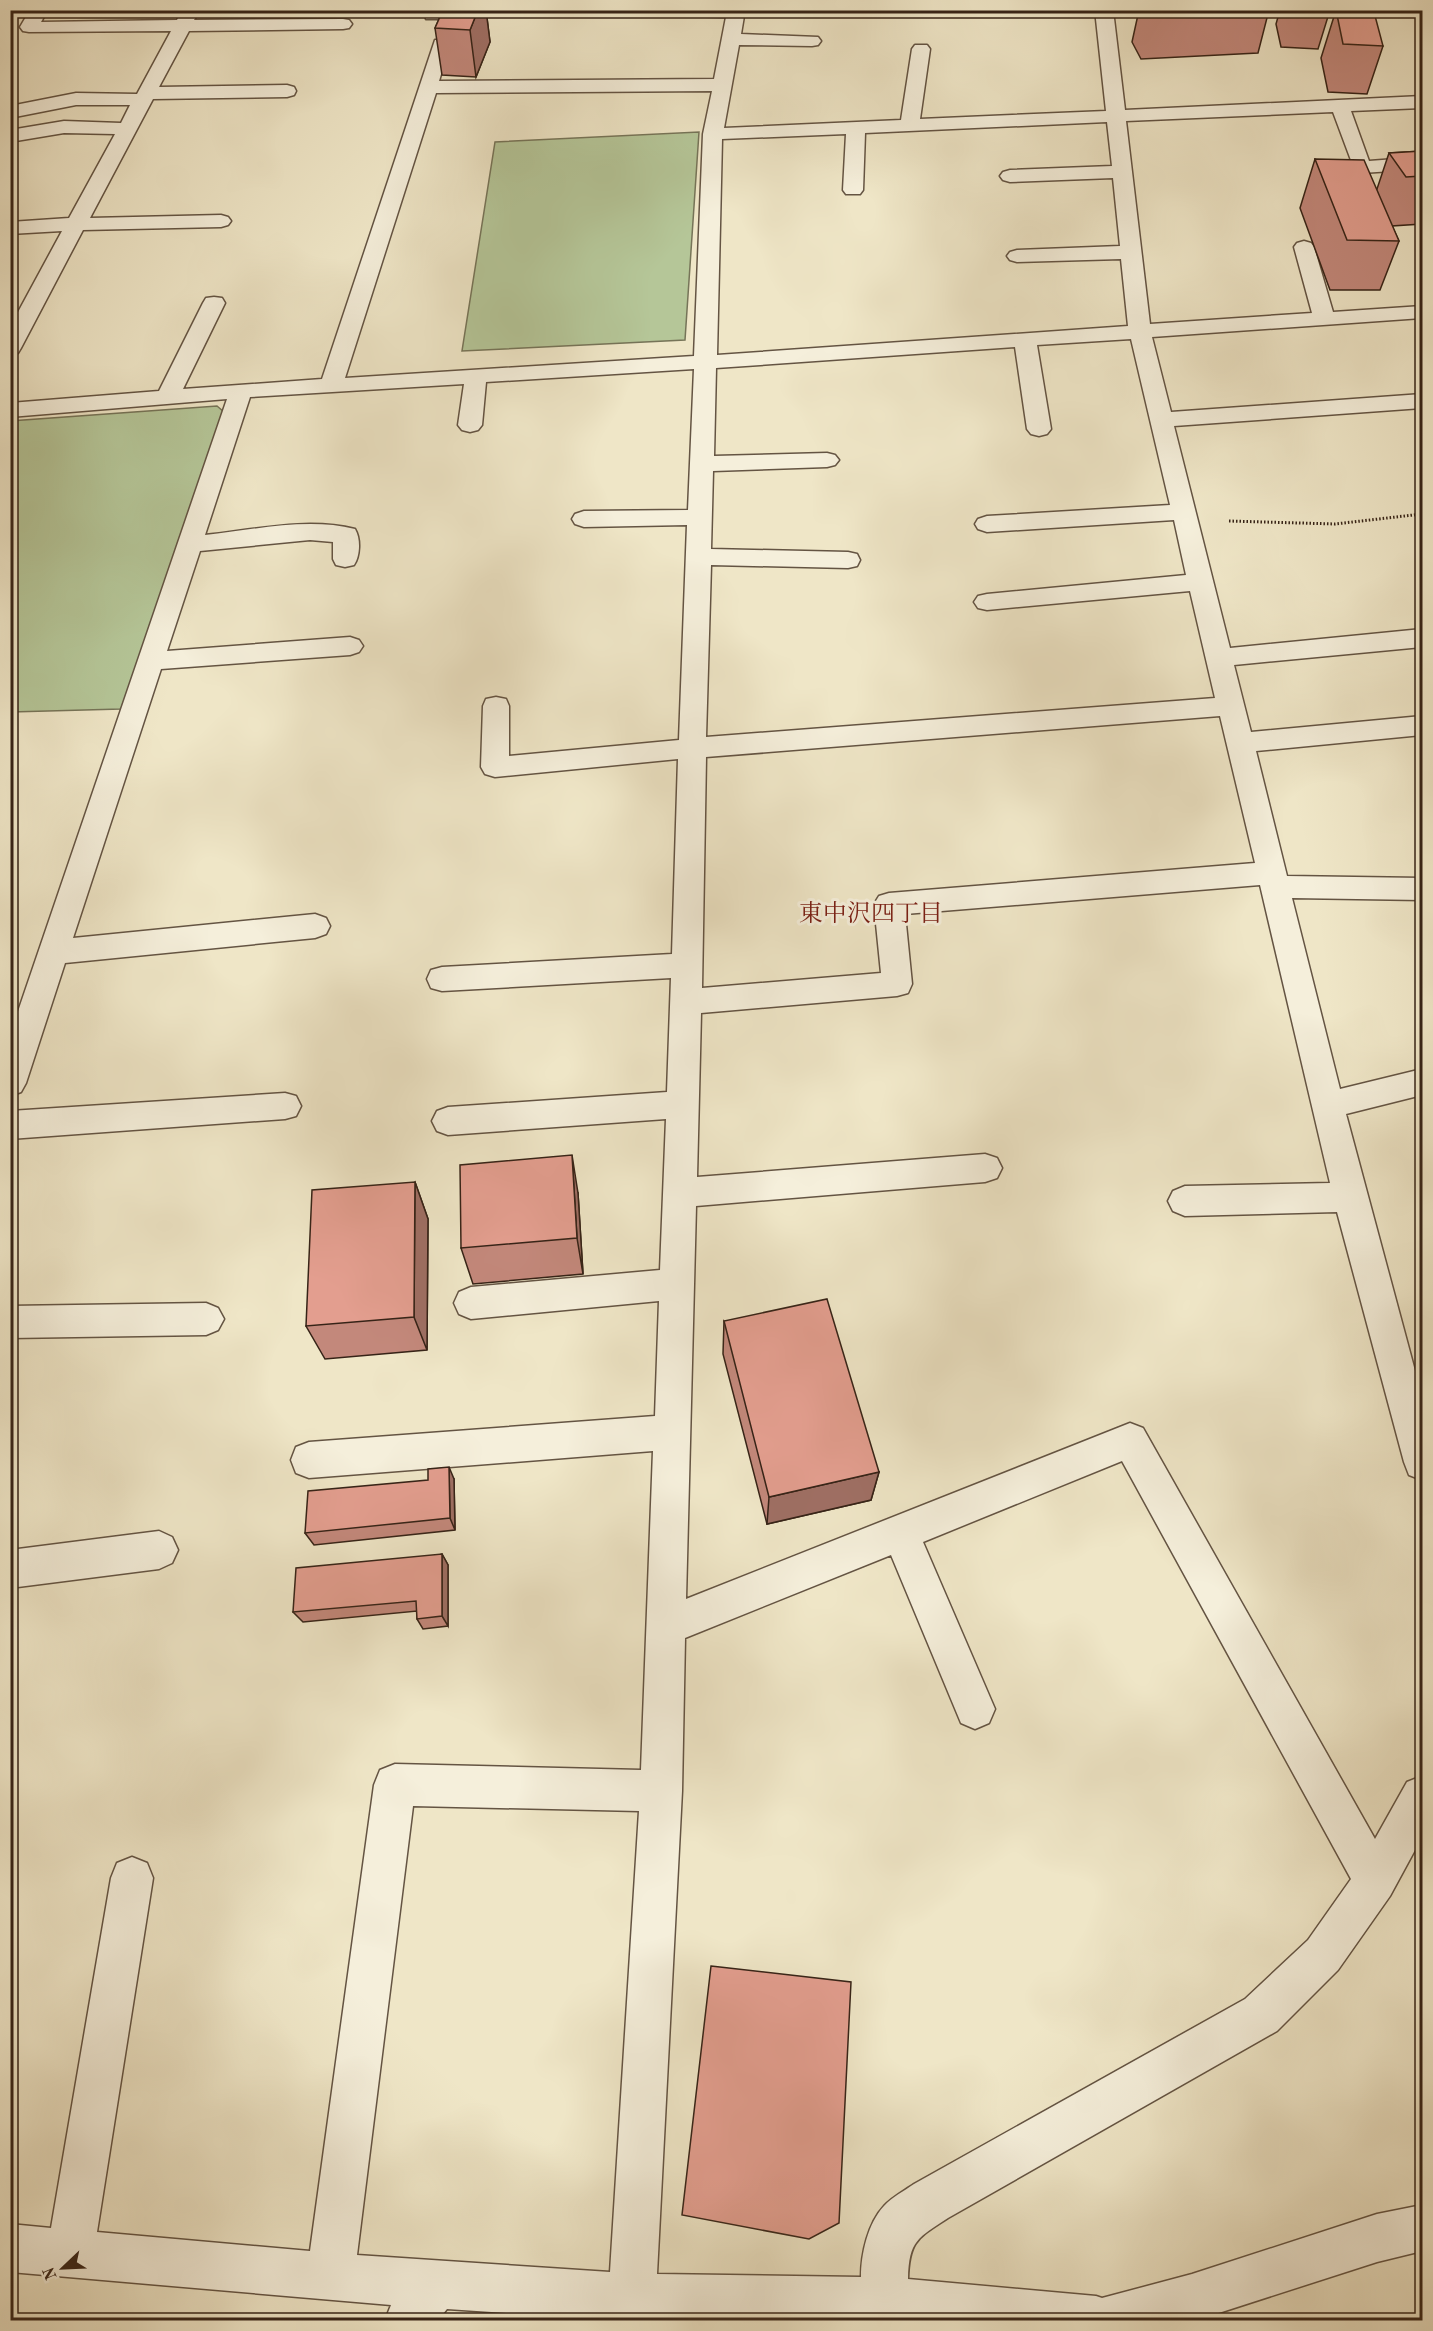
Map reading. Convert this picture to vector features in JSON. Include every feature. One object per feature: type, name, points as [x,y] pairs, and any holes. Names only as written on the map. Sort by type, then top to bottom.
[{"type":"street","points":[[39,10],[28,27],[187,18],[343,24]]},
{"type":"street","points":[[632,2298],[661,1791],[713,134],[736,11],[640,10]]},
{"type":"street","points":[[1104,10],[1140,332],[1350,1197],[1422,1462]]},
{"type":"street","points":[[13,339],[187,18]]},
{"type":"street","points":[[730,39],[812,41]]},
{"type":"street","points":[[331,385],[441,44]]},
{"type":"street","points":[[910,125],[921,49]]},
{"type":"street","points":[[428,87],[541,78],[722,86]]},
{"type":"street","points":[[10,112],[76,99],[287,91]]},
{"type":"street","points":[[713,134],[1422,102]]},
{"type":"street","points":[[1341,106],[1362,167],[1422,163]]},
{"type":"street","points":[[10,136],[64,127],[128,129]]},
{"type":"street","points":[[853,190],[856,127]]},
{"type":"street","points":[[1010,176],[1122,172]]},
{"type":"street","points":[[10,228],[79,219]]},
{"type":"street","points":[[10,220],[221,221]]},
{"type":"street","points":[[1304,247],[1324,319]]},
{"type":"street","points":[[1017,256],[1131,252]]},
{"type":"street","points":[[167,398],[214,303]]},
{"type":"street","points":[[10,410],[331,385],[705,362],[1415,312],[1422,335]]},
{"type":"street","points":[[1025,339],[1039,429]]},
{"type":"street","points":[[470,425],[477,375]]},
{"type":"street","points":[[10,1083],[241,392]]},
{"type":"street","points":[[1162,420],[1422,401]]},
{"type":"street","points":[[702,464],[827,460]]},
{"type":"street","points":[[584,519],[700,517]]},
{"type":"street","points":[[987,524],[1186,519]]},
{"type":"street","points":[[190,544],[310,532],[346,535],[345,559]]},
{"type":"street","points":[[698,557],[848,560]]},
{"type":"street","points":[[987,602],[1201,582]]},
{"type":"street","points":[[1219,658],[1422,638]]},
{"type":"street","points":[[151,661],[350,646]]},
{"type":"street","points":[[496,706],[495,767],[692,748],[1231,706]]},
{"type":"street","points":[[1240,743],[1422,725]]},
{"type":"street","points":[[686,1002],[897,984],[889,904],[1273,880],[1422,890]]},
{"type":"street","points":[[54,952],[315,926]]},
{"type":"street","points":[[442,979],[687,965]]},
{"type":"street","points":[[1328,1107],[1357,1097],[1422,1082]]},
{"type":"street","points":[[448,1121],[682,1104]]},
{"type":"street","points":[[10,1125],[285,1106]]},
{"type":"street","points":[[679,1193],[985,1168]]},
{"type":"street","points":[[1185,1201],[1350,1197]]},
{"type":"street","points":[[471,1303],[676,1284]]},
{"type":"street","points":[[10,1322],[206,1319]]},
{"type":"street","points":[[309,1460],[671,1432]]},
{"type":"street","points":[[665,1627],[1130,1440],[1375,1881]]},
{"type":"street","points":[[900,1532],[975,1709]]},
{"type":"street","points":[[10,1569],[159,1550]]},
{"type":"street","points":[[330,2277],[395,1785],[661,1791]]},
{"type":"street","points":[[886,2311],[887,2254],[898,2226],[931,2201],[1261,2015],[1323,1955],[1375,1881],[1422,1797]]},
{"type":"street","points":[[70,2255],[132,1878]]},
{"type":"street","points":[[1108,2320],[1192,2298],[1377,2238],[1422,2228]]},
{"type":"street","points":[[10,2248],[330,2277],[422,2302],[632,2298],[1096,2320]]},
{"type":"path","points":[[1186,519],[1335,524],[1422,514]]},
{"type":"green space","points":[[699,132],[685,340],[462,351],[495,142]]},
{"type":"green space","points":[[217,406],[224,412],[121,709],[11,712],[10,421]]},
{"type":"building","points":[[443,10],[478,10],[470,30],[435,28]]},
{"type":"building","points":[[1151,10],[1181,10],[1151,12]]},
{"type":"building","points":[[1336,10],[1374,12],[1383,46],[1343,44]]},
{"type":"building","points":[[1422,151],[1422,176],[1406,177],[1389,153]]},
{"type":"building","points":[[1315,159],[1364,160],[1399,241],[1347,240]]},
{"type":"building","points":[[572,1155],[577,1238],[461,1248],[460,1165]]},
{"type":"building","points":[[415,1182],[414,1317],[306,1326],[312,1190]]},
{"type":"building","points":[[827,1299],[879,1472],[769,1497],[724,1321]]},
{"type":"building","points":[[449,1467],[450,1518],[305,1533],[308,1491],[428,1480],[428,1469]]},
{"type":"building","points":[[442,1554],[442,1616],[417,1619],[416,1601],[293,1612],[296,1568]]},
{"type":"building","points":[[711,1966],[851,1982],[839,2223],[809,2239],[682,2215]]},
{"type":"district","name":"東中沢四丁目","points":[[871,913]]}]
